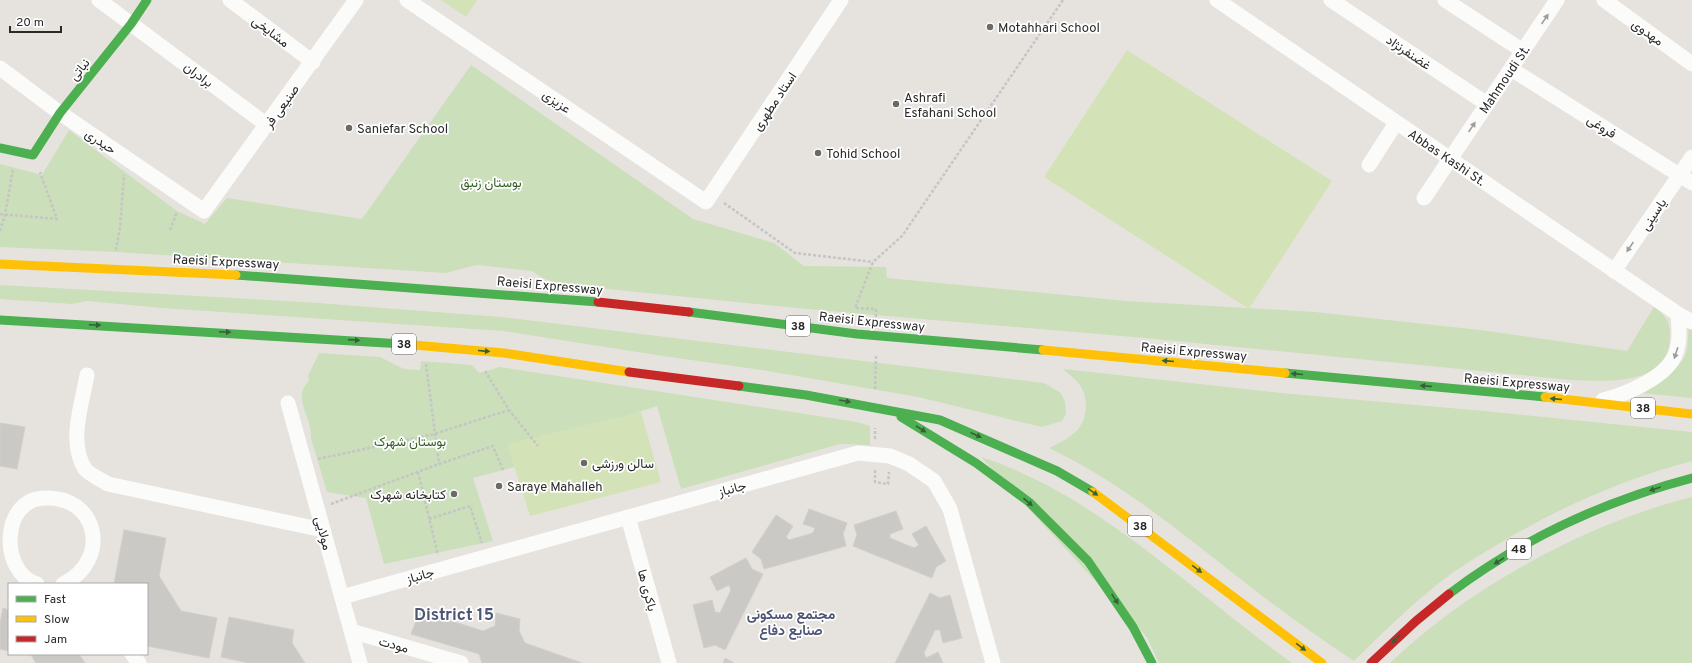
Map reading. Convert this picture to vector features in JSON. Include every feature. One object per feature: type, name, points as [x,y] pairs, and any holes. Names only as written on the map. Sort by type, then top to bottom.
[{"type":"main road","name":"نباتی","points":[[33,155],[60,113],[131,24],[147,0]]},
{"type":"main road","points":[[0,142],[17,151]]},
{"type":"main road","points":[[0,148],[33,155]]},
{"type":"main road","name":"Raeisi Expressway","points":[[0,264],[201,272],[628,304],[857,334],[1042,349],[1595,402],[1692,414]]},
{"type":"main road","name":"38","points":[[0,320],[357,340],[504,353],[630,372],[806,395],[888,409],[940,420],[1057,471],[1091,490],[1322,663]]},
{"type":"main road","points":[[888,409],[976,463],[1028,502],[1088,561],[1133,627],[1152,663]]},
{"type":"main road","name":"48","points":[[1371,663],[1410,626],[1454,590],[1528,544],[1592,511],[1674,482],[1692,478]]},
{"type":"street","name":"برادران","points":[[99,0],[267,125]]},
{"type":"street","name":"مشایخی","points":[[230,0],[313,62]]},
{"type":"street","name":"صنیعی فر","points":[[204,211],[313,62],[356,0]]},
{"type":"street","name":"عزیزی","points":[[407,0],[709,198]]},
{"type":"street","name":"استاد مطهری","points":[[709,198],[841,0]]},
{"type":"street","name":"Abbas Kashi St.","points":[[1217,0],[1614,271],[1692,322]]},
{"type":"street","name":"غضنفرنژاد","points":[[1331,0],[1487,104]]},
{"type":"street","points":[[1445,0],[1522,51]]},
{"type":"street","name":"Mahmoudi St.","points":[[1424,198],[1557,0]]},
{"type":"street","name":"مهدوی","points":[[1604,0],[1692,64]]},
{"type":"street","name":"حیدری","points":[[0,68],[60,113],[204,211]]},
{"type":"street","name":"فروغی","points":[[1511,69],[1686,179]]},
{"type":"street","points":[[1369,165],[1396,122]]},
{"type":"street","name":"یاسینی","points":[[1614,271],[1686,179],[1692,157]]},
{"type":"street","points":[[1595,402],[1620,396],[1654,378],[1668,366],[1673,360],[1677,350],[1680,332],[1678,314]]},
{"type":"street","points":[[0,329],[75,324]]},
{"type":"street","points":[[87,375],[77,437],[78,452],[86,470],[108,484],[323,530]]},
{"type":"street","name":"مولايی","points":[[288,403],[360,663]]},
{"type":"street","name":"جانباز","points":[[342,597],[858,453],[890,456],[909,464],[934,481],[950,510],[993,663]]},
{"type":"street","points":[[31,583],[19,575],[10,564],[5,551],[5,536],[9,522],[17,511],[28,502],[42,498],[56,498],[70,502],[82,511],[90,524],[94,539],[92,554],[86,567],[72,582]]},
{"type":"street","name":"باکری ها","points":[[628,517],[668,663]]},
{"type":"street","name":"مودت","points":[[351,631],[461,663]]},
{"type":"street","points":[[133,655],[139,663]]},
{"type":"path","points":[[876,309],[855,308],[873,262],[902,236],[1063,0]]},
{"type":"path","points":[[0,214],[57,219],[33,155]]},
{"type":"path","points":[[0,231],[5,215],[13,167]]},
{"type":"path","points":[[116,252],[120,228],[124,173]]},
{"type":"path","points":[[709,198],[795,252],[873,262]]},
{"type":"path","points":[[170,230],[177,211]]},
{"type":"path","points":[[426,362],[439,464]]},
{"type":"path","points":[[485,371],[509,410],[538,446]]},
{"type":"path","points":[[304,462],[434,434],[509,410]]},
{"type":"path","points":[[317,509],[439,464],[493,446],[503,470]]},
{"type":"path","points":[[418,472],[442,569]]},
{"type":"path","points":[[875,482],[888,484]]},
{"type":"path","points":[[429,519],[470,506],[486,556]]},
{"type":"green space","points":[[441,0],[477,0],[466,17]]},
{"type":"green space","points":[[1127,50],[1332,181],[1249,309],[1044,177]]},
{"type":"green space","name":"بوستان زنبق","points":[[471,65],[693,219],[774,243],[804,266],[886,267],[887,278],[1127,301],[1315,312],[1480,330],[1627,351],[1654,307],[1662,313],[1669,324],[1670,338],[1667,354],[1659,365],[1647,373],[1633,378],[1601,381],[1571,380],[1145,338],[817,310],[558,284],[543,278],[532,271],[477,265],[445,273],[116,252],[0,247],[0,164],[42,175],[69,130],[177,211],[205,224],[227,198],[362,219]]},
{"type":"green space","points":[[0,285],[305,302],[501,317],[1044,383],[1061,393],[1065,402],[1066,414],[1062,421],[1042,427],[918,397],[762,370],[503,331],[162,308],[87,301],[72,304],[0,299]]},
{"type":"green space","points":[[1689,327],[1692,329],[1692,398],[1641,393],[1668,375],[1680,364],[1687,350]]},
{"type":"green space","name":"بوستان شهرک","points":[[319,353],[380,357],[404,369],[420,370],[421,361],[472,365],[479,373],[500,367],[857,422],[870,426],[870,445],[840,444],[681,489],[657,406],[538,446],[518,466],[473,478],[493,541],[384,564],[366,498],[327,492],[302,401],[304,388],[309,381],[308,376]]},
{"type":"green space","points":[[1063,369],[1281,393],[1484,411],[1692,432],[1692,461],[1642,476],[1593,495],[1523,530],[1492,548],[1454,572],[1428,592],[1395,621],[1354,661],[1284,612],[1126,492],[1101,476],[1049,448],[1061,442],[1078,429],[1082,424],[1086,410],[1083,390],[1076,380]]},
{"type":"green space","name":"سالن ورزشی","points":[[641,412],[661,482],[530,516],[507,444]]},
{"type":"green space","points":[[981,457],[1023,474],[1064,495],[1104,520],[1143,548],[1255,636],[1292,663],[1159,663],[1147,637]]},
{"type":"green space","points":[[1692,497],[1692,663],[1390,663],[1421,635],[1455,609],[1492,584],[1531,562],[1571,541],[1611,523]]},
{"type":"building","points":[[0,423],[25,427],[17,469],[0,466]]},
{"type":"building","points":[[809,509],[847,523],[843,534],[846,546],[764,569],[761,559],[752,552],[776,515],[793,526],[786,537],[789,540],[813,533],[815,528],[803,524]]},
{"type":"building","points":[[896,511],[903,529],[890,534],[890,538],[914,548],[919,545],[912,534],[926,526],[946,561],[936,567],[932,578],[853,546],[857,535],[854,525]]},
{"type":"building","points":[[124,530],[166,538],[159,576],[181,611],[217,618],[209,658],[148,646],[148,583],[114,583]]},
{"type":"building","points":[[746,558],[752,569],[763,574],[725,650],[715,645],[704,648],[693,605],[712,600],[715,612],[720,613],[731,590],[729,585],[717,591],[710,577]]},
{"type":"building","points":[[930,593],[940,598],[950,595],[962,638],[943,643],[940,630],[935,630],[924,653],[926,658],[938,652],[943,663],[895,663]]},
{"type":"building","points":[[3,608],[8,610],[8,651],[0,649],[0,623]]},
{"type":"building","points":[[420,611],[483,631],[495,626],[496,613],[520,619],[519,631],[525,643],[582,663],[482,663],[479,654],[411,634]]},
{"type":"building","points":[[229,617],[294,630],[292,643],[305,663],[249,663],[221,657]]},
{"type":"building","points":[[31,655],[80,655],[85,663],[36,663]]},
{"type":"building","points":[[725,658],[734,663],[723,663]]},
{"type":"traffic: fast","points":[[0,148],[33,155],[60,113],[131,24],[147,0]]},
{"type":"traffic: fast","points":[[236,275],[598,302]]},
{"type":"traffic: fast","points":[[689,312],[857,334],[1043,350]]},
{"type":"traffic: fast","points":[[0,320],[403,344]]},
{"type":"traffic: fast","points":[[1285,373],[1545,397]]},
{"type":"traffic: fast","points":[[739,386],[806,395],[940,420],[1057,471],[1093,492]]},
{"type":"traffic: fast","points":[[901,417],[976,463],[1029,502],[1088,561],[1133,627],[1152,663]]},
{"type":"traffic: fast","points":[[1449,594],[1505,556],[1565,524],[1627,498],[1692,478]]},
{"type":"traffic: slow","points":[[0,264],[236,275]]},
{"type":"traffic: slow","points":[[403,344],[504,353],[629,372]]},
{"type":"traffic: slow","points":[[1043,350],[1285,373]]},
{"type":"traffic: slow","points":[[1545,397],[1692,414]]},
{"type":"traffic: slow","points":[[1093,492],[1322,663]]},
{"type":"traffic: jam","points":[[598,302],[689,312]]},
{"type":"traffic: jam","points":[[629,372],[739,386]]},
{"type":"traffic: jam","points":[[1371,663],[1416,621],[1449,594]]},
{"type":"place","name":"Motahhari School","points":[[990,27]]},
{"type":"place","name":"Ashrafi Esfahani School","points":[[896,104]]},
{"type":"place","name":"Saniefar School","points":[[349,128]]},
{"type":"place","name":"Tohid School","points":[[818,153]]},
{"type":"place","name":"سالن ورزشی","points":[[584,463]]},
{"type":"place","name":"Saraye Mahalleh","points":[[499,486]]},
{"type":"place","name":"کتابخانه شهرک","points":[[454,494]]},
{"type":"district","name":"District 15","points":[[454,614]]},
{"type":"district","name":"مجتمع مسکونی صنایع دفاع","points":[[791,622]]}]
